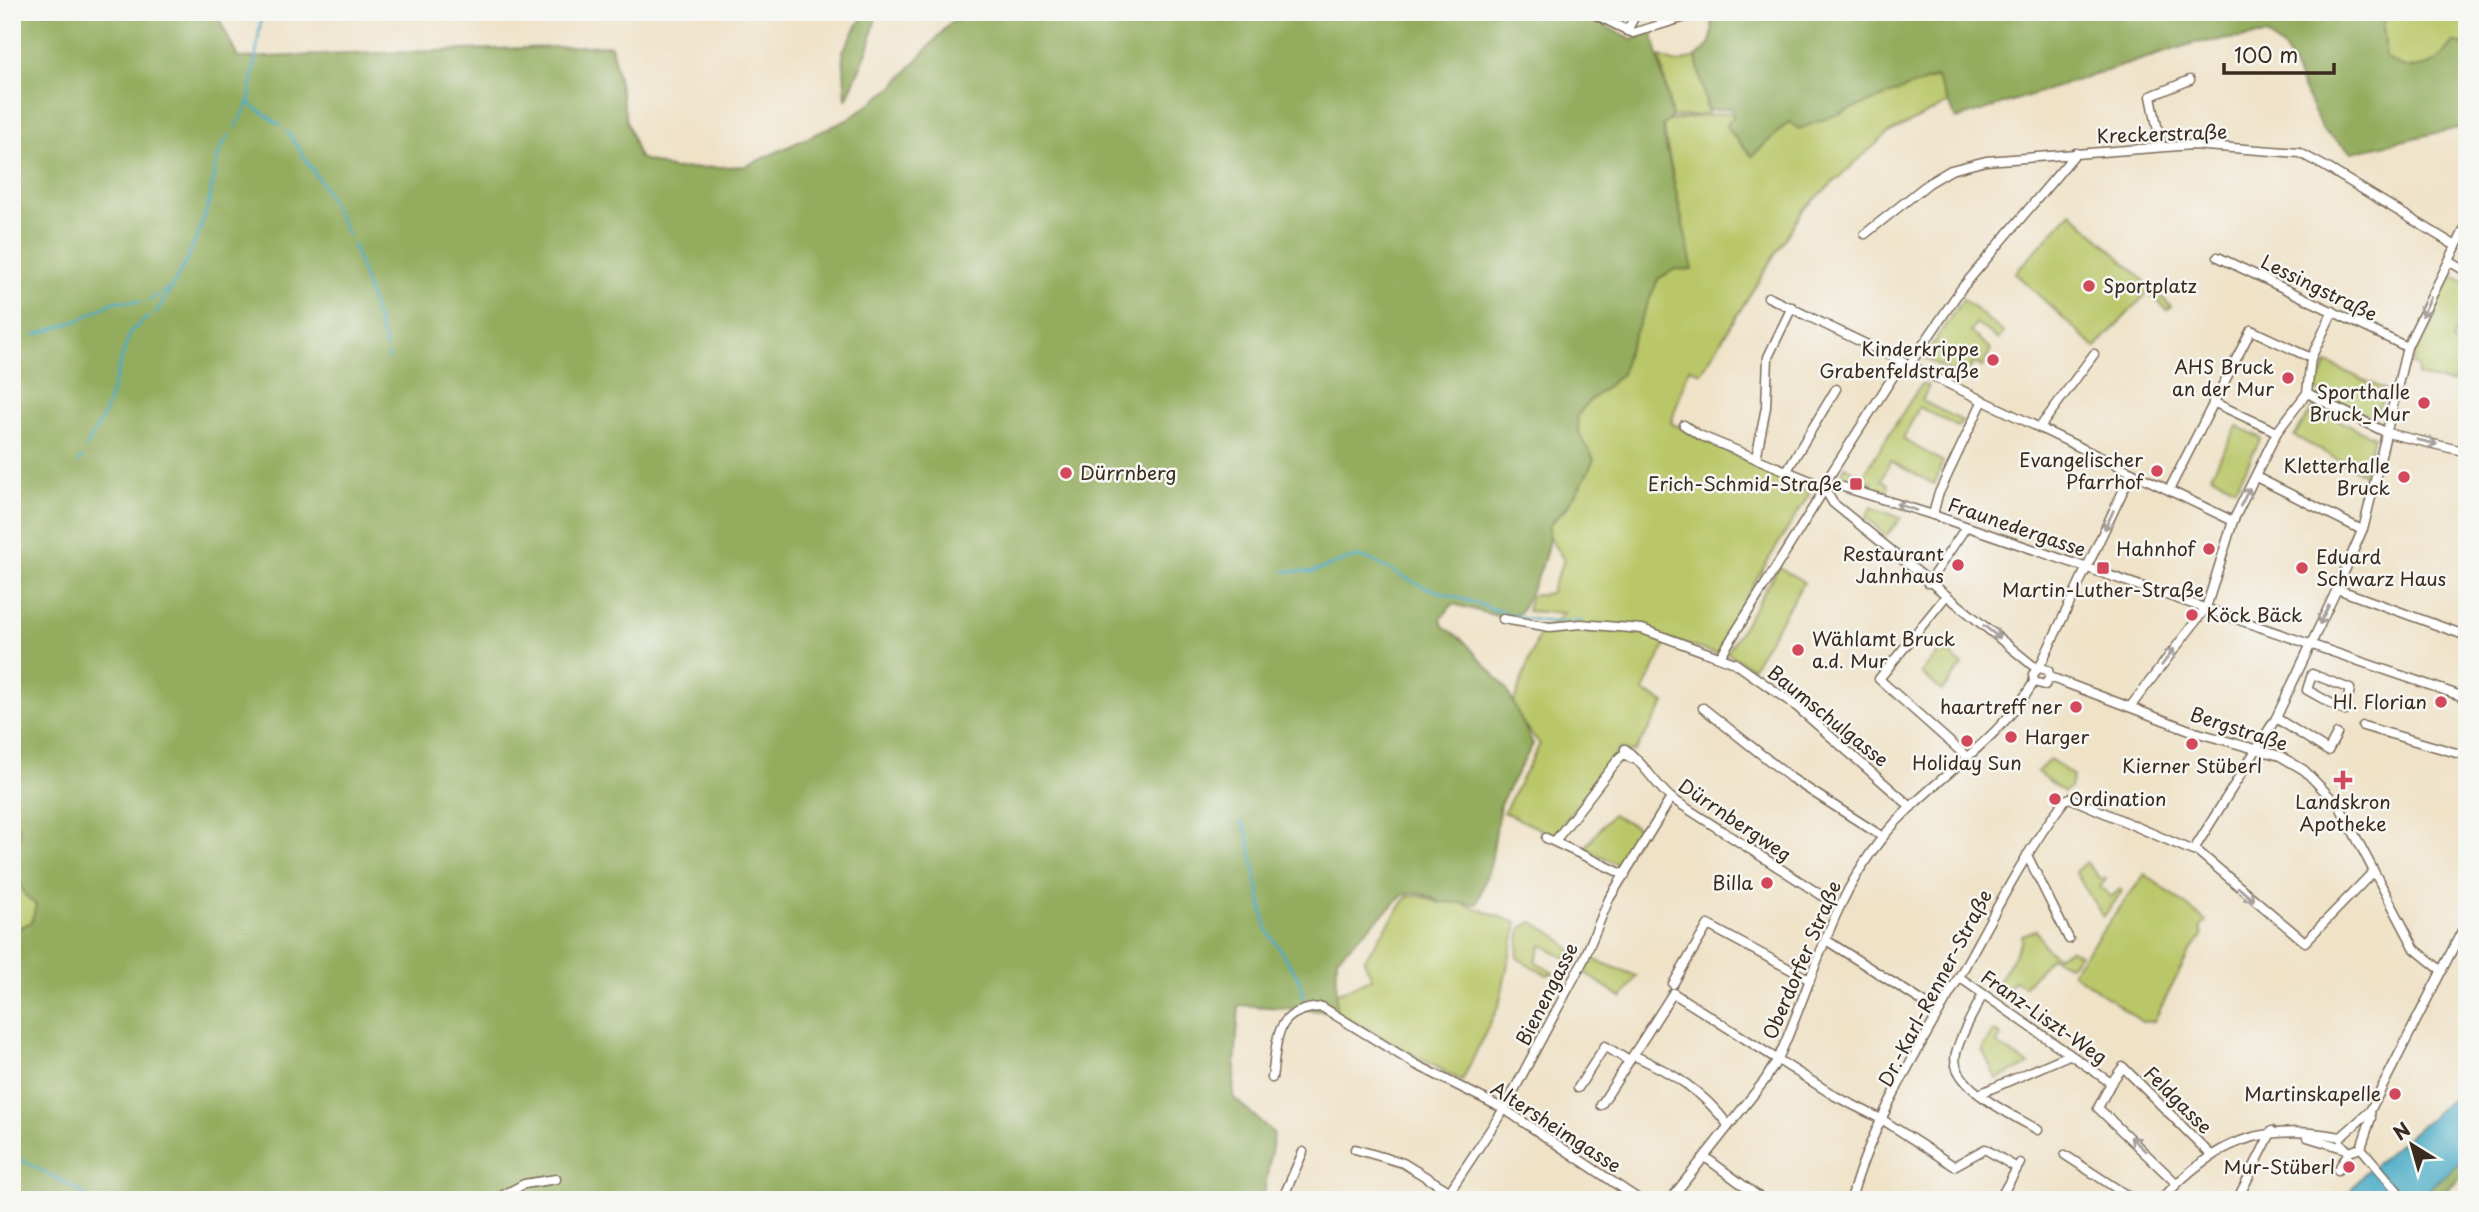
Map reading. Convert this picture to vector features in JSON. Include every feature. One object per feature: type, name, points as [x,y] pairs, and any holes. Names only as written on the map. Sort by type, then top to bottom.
[{"type":"street","points":[[1590,12],[1633,33],[1702,12]]},
{"type":"street","points":[[1627,31],[1637,12]]},
{"type":"street","points":[[2161,146],[2151,96],[2190,80]]},
{"type":"street","name":"Kreckerstraße","points":[[1866,234],[1929,183],[1951,170],[1986,161],[2161,146],[2275,149],[2300,153],[2456,246]]},
{"type":"street","points":[[1720,657],[1823,488],[1907,362],[1961,289],[2076,153]]},
{"type":"street","points":[[2372,873],[2305,942],[2194,850],[2276,718],[2337,589],[2362,530],[2407,347],[2467,224]]},
{"type":"street","name":"Lessingstraße","points":[[2218,257],[2407,347]]},
{"type":"street","points":[[2449,261],[2467,272]]},
{"type":"street","points":[[1768,297],[2233,520]]},
{"type":"street","points":[[1756,458],[1766,407],[1768,357],[1791,307]]},
{"type":"street","points":[[2130,707],[2206,608],[2233,520],[2277,432],[2307,393],[2311,358],[2333,311]]},
{"type":"street","points":[[2169,490],[2251,330],[2311,358]]},
{"type":"street","points":[[2040,427],[2094,354]]},
{"type":"street","points":[[1786,472],[1836,389]]},
{"type":"street","points":[[2307,393],[2387,433],[2467,452]]},
{"type":"street","points":[[1933,515],[1938,495],[1983,400]]},
{"type":"street","points":[[2213,402],[2277,432]]},
{"type":"street","name":"Fraunedergasse","points":[[1684,425],[1699,435],[1823,488],[1840,486],[1933,515],[2467,698]]},
{"type":"street","points":[[1823,488],[1833,503],[1928,583],[2038,668],[2048,670],[2050,677],[2045,685],[2034,682],[2033,674],[2038,668],[2132,472]]},
{"type":"street","points":[[2256,477],[2362,530]]},
{"type":"street","points":[[1928,583],[1966,527]]},
{"type":"street","points":[[2337,589],[2467,636]]},
{"type":"street","points":[[1946,596],[1879,679],[1968,758]]},
{"type":"street","name":"Baumschulgasse","points":[[1503,619],[1550,627],[1581,624],[1643,629],[1735,663],[1796,706],[1911,807]]},
{"type":"street","points":[[2312,674],[2350,689],[2345,711],[2306,690],[2310,681],[2312,674]]},
{"type":"street","points":[[2298,676],[2310,681]]},
{"type":"street","name":"Bergstraße","points":[[2050,677],[2195,732],[2256,748],[2291,762],[2318,781],[2340,807],[2372,873],[2415,949],[2442,971]]},
{"type":"street","name":"Oberdorfer Straße","points":[[1670,1200],[1765,1080],[1778,1059],[1838,906],[1858,870],[1882,837],[1911,807],[2007,720],[2034,682]]},
{"type":"street","points":[[1703,708],[1791,778],[1882,837]]},
{"type":"street","name":"Bergstraße","points":[[2276,718],[2328,751],[2337,734]]},
{"type":"street","points":[[2362,726],[2467,756]]},
{"type":"street","name":"Dürrnbergweg","points":[[1625,749],[1647,769],[1650,780],[1671,798],[1838,906]]},
{"type":"street","points":[[1625,875],[1551,839],[1620,757],[1624,754],[1641,763]]},
{"type":"street","name":"Bienengasse","points":[[1444,1200],[1504,1108],[1584,958],[1609,899],[1671,798]]},
{"type":"street","name":"Dr.-Karl-Renner-Straße","points":[[1851,1200],[1860,1164],[1939,1012],[2026,855],[2065,800],[2070,798],[2194,850]]},
{"type":"street","points":[[2026,855],[2069,939]]},
{"type":"street","points":[[2161,1200],[2176,1183],[2212,1156],[2250,1135],[2272,1131],[2341,1137],[2352,1129],[2370,1111],[2467,921]]},
{"type":"street","points":[[1673,984],[1708,925],[1810,980]]},
{"type":"street","points":[[1826,940],[1939,1012]]},
{"type":"street","name":"Franz-Liszt-Weg","points":[[1959,977],[2111,1083]]},
{"type":"street","points":[[1601,1105],[1673,993],[1835,1096],[1883,1120],[1954,1166],[1985,1149],[2018,1166],[1998,1200]]},
{"type":"street","points":[[1983,994],[1955,1056],[1966,1086],[2038,1130]]},
{"type":"street","name":"Altersheimgasse","points":[[1272,1077],[1280,1028],[1293,1012],[1322,1007],[1415,1064],[1504,1108],[1640,1200]]},
{"type":"street","points":[[1578,1088],[1605,1046],[1632,1059],[1662,1068],[1707,1097],[1728,1125]]},
{"type":"street","points":[[1979,1094],[2069,1055]]},
{"type":"street","name":"Franz-Liszt-Weg","points":[[2123,1067],[2098,1108],[2176,1183]]},
{"type":"street","name":"Feldgasse","points":[[2123,1067],[2212,1156]]},
{"type":"street","points":[[2370,1111],[2371,1118],[2363,1138],[2362,1150],[2405,1200]]},
{"type":"street","points":[[2352,1129],[2363,1138]]},
{"type":"street","points":[[2237,1200],[2272,1131]]},
{"type":"street","points":[[2298,1133],[2346,1150],[2362,1150]]},
{"type":"street","points":[[2338,1170],[2346,1150],[2341,1137]]},
{"type":"street","points":[[1355,1149],[1403,1163],[1449,1191]]},
{"type":"street","points":[[1282,1200],[1303,1153]]},
{"type":"street","points":[[2065,1155],[2134,1200]]},
{"type":"street","points":[[1705,1157],[1763,1200]]},
{"type":"street","points":[[494,1200],[524,1184],[556,1179]]},
{"type":"green space","points":[[12,12],[216,12],[238,58],[611,45],[627,122],[639,158],[673,169],[746,166],[849,119],[893,87],[951,22],[970,12],[1579,12],[1632,40],[1652,31],[1672,117],[1663,126],[1664,137],[1693,270],[1675,269],[1658,279],[1626,355],[1622,374],[1586,404],[1577,416],[1579,433],[1594,459],[1575,494],[1549,525],[1544,559],[1520,613],[1501,617],[1453,604],[1441,618],[1443,626],[1463,640],[1506,688],[1533,744],[1500,804],[1491,863],[1477,904],[1441,902],[1418,892],[1403,895],[1337,958],[1336,1012],[1239,1005],[1233,1097],[1274,1134],[1263,1200],[12,1200],[12,931],[32,922],[36,905],[25,895],[13,868],[20,831],[12,815]]},
{"type":"green space","points":[[865,12],[877,12],[869,47],[846,100],[843,51]]},
{"type":"green space","points":[[1735,12],[2388,12],[2383,25],[2386,58],[2396,64],[2406,67],[2424,66],[2440,58],[2454,42],[2467,45],[2467,126],[2352,152],[2323,131],[2286,51],[2266,35],[2194,43],[1956,119],[1936,77],[1799,129],[1789,122],[1752,156],[1726,127],[1733,116],[1731,108],[1708,111],[1696,57],[1711,39],[1711,15]]},
{"type":"green space","points":[[2388,12],[2467,12],[2467,45],[2454,42],[2440,58],[2424,66],[2415,68],[2396,64],[2386,59],[2383,25]]},
{"type":"green space","points":[[1660,57],[1676,63],[1696,57],[1708,115],[1672,117]]},
{"type":"green space","points":[[1937,77],[1949,103],[1888,133],[1803,210],[1701,373],[1689,368],[1671,423],[1810,493],[1754,583],[1717,654],[1668,639],[1643,691],[1665,703],[1635,751],[1625,752],[1620,748],[1554,836],[1504,812],[1540,744],[1511,709],[1538,637],[1564,613],[1527,611],[1531,596],[1550,593],[1564,560],[1550,539],[1549,525],[1567,508],[1594,459],[1579,433],[1577,416],[1586,404],[1622,374],[1626,355],[1658,279],[1675,269],[1692,269],[1663,126],[1667,121],[1732,112],[1733,116],[1789,121],[1799,128]]},
{"type":"green space","name":"Sportplatz","points":[[2071,212],[2171,306],[2167,310],[2148,292],[2095,348],[2015,273]]},
{"type":"green space","points":[[2451,275],[2467,283],[2467,323],[2456,330],[2453,342],[2462,352],[2453,383],[2417,376],[2418,366],[2413,365],[2415,349]]},
{"type":"green space","points":[[1963,299],[2004,333],[1998,340],[1976,323],[1970,332],[1991,349],[1983,367],[1974,363],[1963,377],[1923,358]]},
{"type":"green space","points":[[2327,363],[2386,390],[2374,419],[2315,390]]},
{"type":"green space","points":[[1921,384],[1929,386],[1922,401],[1963,421],[1958,427],[1919,407],[1903,439],[1943,462],[1934,484],[1890,461],[1882,480],[1889,484],[1887,492],[1870,487],[1872,481],[1864,480],[1862,483],[1844,478],[1842,472],[1845,466],[1862,477]]},
{"type":"green space","points":[[2313,408],[2374,437],[2364,474],[2294,436]]},
{"type":"green space","points":[[2237,426],[2261,438],[2236,488],[2211,475]]},
{"type":"green space","points":[[1871,507],[1901,518],[1886,536],[1866,517]]},
{"type":"green space","points":[[1779,567],[1804,582],[1752,668],[1727,653]]},
{"type":"green space","points":[[1942,649],[1963,665],[1942,691],[1921,673]]},
{"type":"green space","points":[[2050,759],[2073,776],[2070,788],[2064,792],[2037,772]]},
{"type":"green space","points":[[1612,814],[1642,830],[1620,866],[1585,848]]},
{"type":"green space","points":[[12,815],[20,831],[13,868],[25,895],[36,905],[32,922],[12,931]]},
{"type":"green space","points":[[2086,862],[2100,878],[2106,879],[2100,887],[2111,897],[2120,889],[2122,892],[2103,917],[2075,872]]},
{"type":"green space","points":[[2145,874],[2206,921],[2200,929],[2203,935],[2188,955],[2154,1021],[2142,1022],[2072,972]]},
{"type":"green space","points":[[1418,895],[1439,903],[1453,900],[1517,923],[1499,1005],[1462,1081],[1336,1012],[1336,994],[1372,978],[1364,960],[1407,897]]},
{"type":"green space","points":[[1533,922],[1557,936],[1573,952],[1567,959],[1542,945],[1535,961],[1553,973],[1547,975],[1517,958],[1521,928]]},
{"type":"green space","points":[[2036,930],[2046,948],[2056,956],[2070,949],[2080,954],[2070,966],[2051,957],[2024,987],[2015,981],[2002,997],[1992,992],[2022,941],[2022,935]]},
{"type":"green space","points":[[1592,959],[1637,976],[1622,998],[1584,972]]},
{"type":"green space","points":[[1993,1031],[2001,1035],[1997,1044],[2029,1065],[1996,1079],[1982,1049]]},
{"type":"green space","points":[[2467,1155],[2467,1172],[2435,1200],[2417,1200]]},
{"type":"water","points":[[2467,1086],[2467,1155],[2417,1200],[2342,1200],[2363,1175]]},
{"type":"waterway","points":[[235,128],[249,103],[262,12]]},
{"type":"waterway","points":[[249,103],[280,125]]},
{"type":"waterway","points":[[287,131],[322,184],[348,235]]},
{"type":"waterway","points":[[155,314],[178,277],[196,239],[209,202],[219,153],[229,135]]},
{"type":"waterway","points":[[353,244],[386,347]]},
{"type":"waterway","points":[[148,301],[172,287]]},
{"type":"waterway","points":[[35,335],[77,321],[116,301],[141,302]]},
{"type":"waterway","points":[[87,447],[105,412],[130,332],[148,317]]},
{"type":"waterway","points":[[388,354],[389,359]]},
{"type":"waterway","points":[[78,463],[82,457]]},
{"type":"waterway","points":[[1285,571],[1312,572],[1355,557],[1369,559],[1422,586],[1521,618],[1552,622],[1582,621]]},
{"type":"waterway","points":[[1241,821],[1247,831],[1266,928],[1299,979],[1304,997]]},
{"type":"waterway","points":[[12,1155],[77,1189],[90,1200]]},
{"type":"place","name":"Sportplatz","points":[[2089,286]]},
{"type":"place","name":"Kinderkrippe Grabenfeldstraße","points":[[1993,360]]},
{"type":"place","name":"AHS Bruck an der Mur","points":[[2288,378]]},
{"type":"place","name":"Sporthalle Bruck_Mur","points":[[2424,403]]},
{"type":"place","name":"Evangelischer Pfarrhof","points":[[2157,471]]},
{"type":"place","name":"Dürrnberg","points":[[1066,473]]},
{"type":"place","name":"Kletterhalle Bruck","points":[[2404,477]]},
{"type":"place","name":"Erich-Schmid-Straße","points":[[1856,484]]},
{"type":"place","name":"Hahnhof","points":[[2209,549]]},
{"type":"place","name":"Restaurant Jahnhaus","points":[[1958,565]]},
{"type":"place","name":"Martin-Luther-Straße","points":[[2103,568]]},
{"type":"place","name":"Eduard Schwarz Haus","points":[[2302,568]]},
{"type":"place","name":"Köck Bäck","points":[[2192,615]]},
{"type":"place","name":"Wählamt Bruck a.d. Mur","points":[[1798,650]]},
{"type":"place","name":"Hl. Florian","points":[[2441,702]]},
{"type":"place","name":"haartreff ner","points":[[2076,707]]},
{"type":"place","name":"Harger","points":[[2011,737]]},
{"type":"place","name":"Holiday Sun","points":[[1967,741]]},
{"type":"place","name":"Kierner Stüberl","points":[[2192,744]]},
{"type":"place","name":"Landskron Apotheke","points":[[2343,780]]},
{"type":"place","name":"Ordination","points":[[2055,799]]},
{"type":"place","name":"Billa","points":[[1767,883]]},
{"type":"place","name":"Martinskapelle","points":[[2395,1094]]},
{"type":"place","name":"Mur-Stüberl","points":[[2349,1167]]}]
